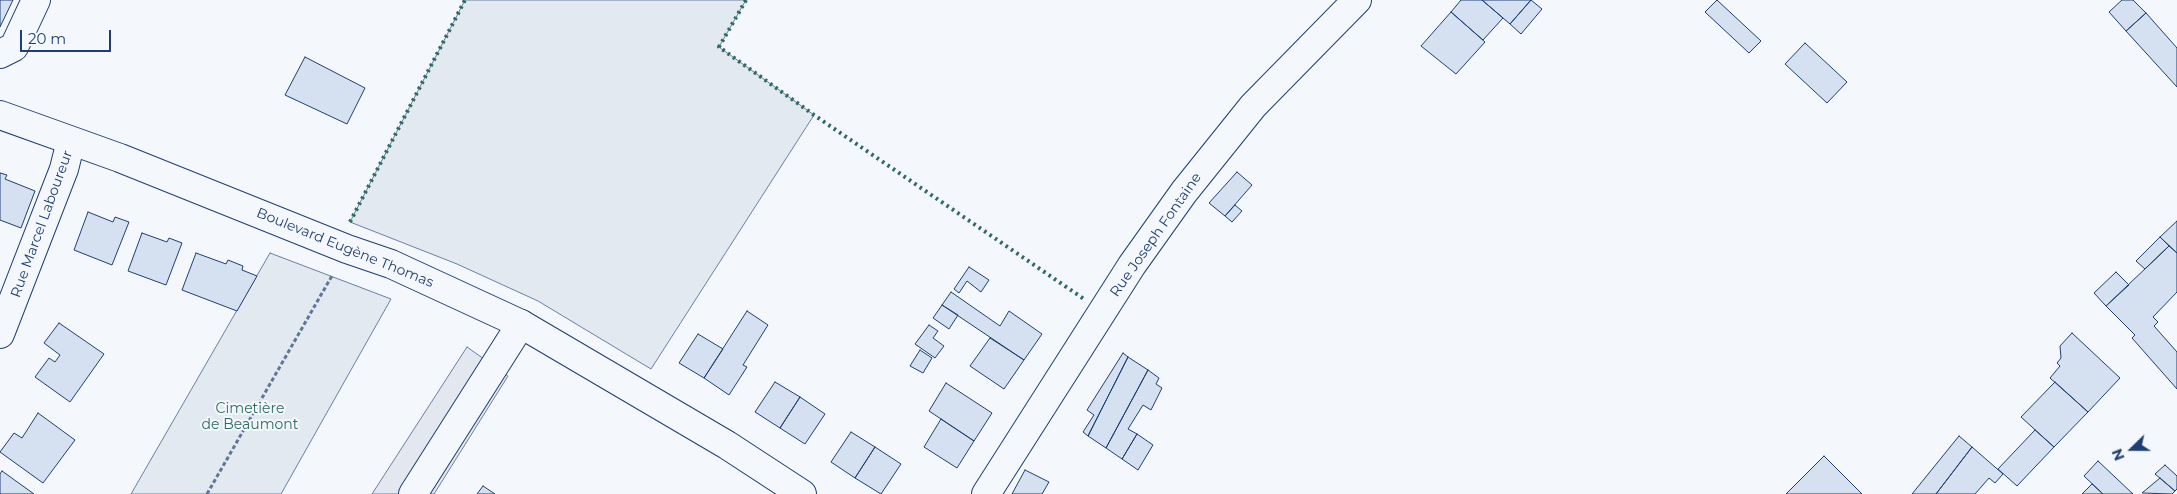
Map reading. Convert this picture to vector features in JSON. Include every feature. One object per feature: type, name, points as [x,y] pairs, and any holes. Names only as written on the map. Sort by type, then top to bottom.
[{"type":"main road","points":[[0,54],[14,48],[36,0]]},
{"type":"main road","name":"Rue Joseph Fontaine","points":[[986,494],[1132,265],[1184,192],[1253,106],[1357,0]]},
{"type":"main road","name":"Boulevard Eugène Thomas","points":[[0,115],[120,158],[347,249],[391,264],[520,324],[726,445],[802,494]]},
{"type":"main road","name":"Rue Marcel Laboureur","points":[[0,334],[64,169],[71,141]]},
{"type":"main road","points":[[413,494],[520,324]]},
{"type":"path","points":[[207,494],[347,249]]},
{"type":"green space","points":[[465,0],[746,0],[719,47],[814,115],[651,369],[538,301],[457,264],[350,222]]},
{"type":"green space","name":"Cimetière de Beaumont","points":[[270,253],[391,299],[281,494],[131,494]]},
{"type":"shaded area","points":[[467,347],[508,376],[434,494],[372,494]]},
{"type":"building","points":[[0,0],[13,0],[0,27]]},
{"type":"building","points":[[1461,0],[1482,0],[1503,18],[1483,40],[1451,12]]},
{"type":"building","points":[[1482,0],[1531,0],[1510,24]]},
{"type":"building","points":[[1531,0],[1542,9],[1521,34],[1510,24]]},
{"type":"building","points":[[1717,0],[1761,41],[1749,53],[1705,12]]},
{"type":"building","points":[[2122,0],[2133,0],[2146,13],[2126,31],[2109,12]]},
{"type":"building","points":[[1451,12],[1485,42],[1456,74],[1421,46]]},
{"type":"building","points":[[2146,13],[2177,48],[2177,87],[2126,31]]},
{"type":"building","points":[[1805,43],[1847,82],[1827,103],[1785,64]]},
{"type":"building","points":[[305,57],[365,88],[347,124],[285,95]]},
{"type":"building","points":[[1237,172],[1252,185],[1225,216],[1209,203]]},
{"type":"building","points":[[0,173],[7,175],[5,179],[35,191],[21,228],[0,220]]},
{"type":"building","points":[[1235,205],[1242,211],[1232,222],[1225,216]]},
{"type":"building","points":[[88,212],[113,222],[115,217],[129,222],[112,265],[74,250]]},
{"type":"building","points":[[2177,221],[2177,253],[2160,237]]},
{"type":"building","points":[[142,233],[167,242],[169,238],[182,243],[166,285],[128,271]]},
{"type":"building","points":[[2160,237],[2169,246],[2145,269],[2136,261]]},
{"type":"building","points":[[2169,246],[2177,253],[2177,292],[2153,317],[2158,322],[2154,326],[2177,352],[2177,389],[2132,338],[2135,335],[2106,306]]},
{"type":"building","points":[[196,253],[226,264],[228,260],[243,266],[242,270],[257,276],[237,311],[182,290]]},
{"type":"building","points":[[969,267],[989,280],[981,292],[967,281],[959,293],[954,289]]},
{"type":"building","points":[[2116,272],[2129,285],[2106,306],[2094,293]]},
{"type":"building","points":[[951,292],[1000,326],[1009,311],[1042,334],[1024,360],[942,305]]},
{"type":"building","points":[[942,305],[958,315],[949,329],[933,318]]},
{"type":"building","points":[[747,311],[768,325],[743,365],[747,367],[729,395],[704,378]]},
{"type":"building","points":[[59,323],[104,354],[70,402],[35,377],[49,358],[55,362],[60,355],[44,343]]},
{"type":"building","points":[[929,325],[938,331],[933,338],[944,346],[935,358],[915,344]]},
{"type":"building","points":[[2072,333],[2120,378],[2088,412],[2050,378],[2060,366],[2057,363],[2061,358],[2060,346]]},
{"type":"building","points":[[698,334],[723,349],[704,378],[679,363]]},
{"type":"building","points":[[990,338],[1024,360],[1004,389],[970,366]]},
{"type":"building","points":[[920,350],[932,358],[923,373],[910,366]]},
{"type":"building","points":[[1123,353],[1128,357],[1088,436],[1083,432],[1094,415],[1087,410]]},
{"type":"building","points":[[1128,357],[1148,370],[1106,448],[1088,436]]},
{"type":"building","points":[[1148,370],[1159,378],[1156,384],[1162,388],[1151,410],[1143,405],[1128,429],[1137,434],[1122,459],[1106,448]]},
{"type":"building","points":[[775,382],[800,397],[780,428],[755,412]]},
{"type":"building","points":[[2055,382],[2088,412],[2054,447],[2021,417]]},
{"type":"building","points":[[946,383],[992,413],[974,441],[929,411]]},
{"type":"building","points":[[800,397],[825,414],[805,444],[780,428]]},
{"type":"building","points":[[38,413],[75,440],[43,483],[0,452],[14,433],[22,438]]},
{"type":"building","points":[[941,419],[974,441],[957,468],[924,447]]},
{"type":"building","points":[[2035,430],[2054,447],[2017,486],[1998,469]]},
{"type":"building","points":[[851,432],[875,447],[855,478],[831,462]]},
{"type":"building","points":[[1137,434],[1153,445],[1138,470],[1122,459]]},
{"type":"building","points":[[1959,436],[1972,447],[1936,494],[1912,494]]},
{"type":"building","points":[[875,447],[901,464],[881,494],[855,478]]},
{"type":"building","points":[[1972,447],[2003,474],[1995,483],[1989,478],[1975,494],[1936,494]]},
{"type":"building","points":[[1824,456],[1862,494],[1786,494]]},
{"type":"building","points":[[2098,461],[2133,494],[2103,494],[2084,476]]},
{"type":"building","points":[[2165,465],[2177,476],[2177,489],[2175,491],[2155,474]]},
{"type":"building","points":[[1025,470],[1049,482],[1042,494],[1012,494]]},
{"type":"building","points":[[2,471],[34,494],[0,494],[0,474]]},
{"type":"building","points":[[2160,478],[2175,491],[2172,494],[2142,493]]},
{"type":"building","points":[[2092,484],[2103,494],[2082,494]]},
{"type":"building","points":[[483,486],[495,494],[477,494]]},
{"type":"hedge","points":[[350,222],[465,0]]},
{"type":"hedge","points":[[746,0],[719,47],[814,115],[1084,299]]}]
